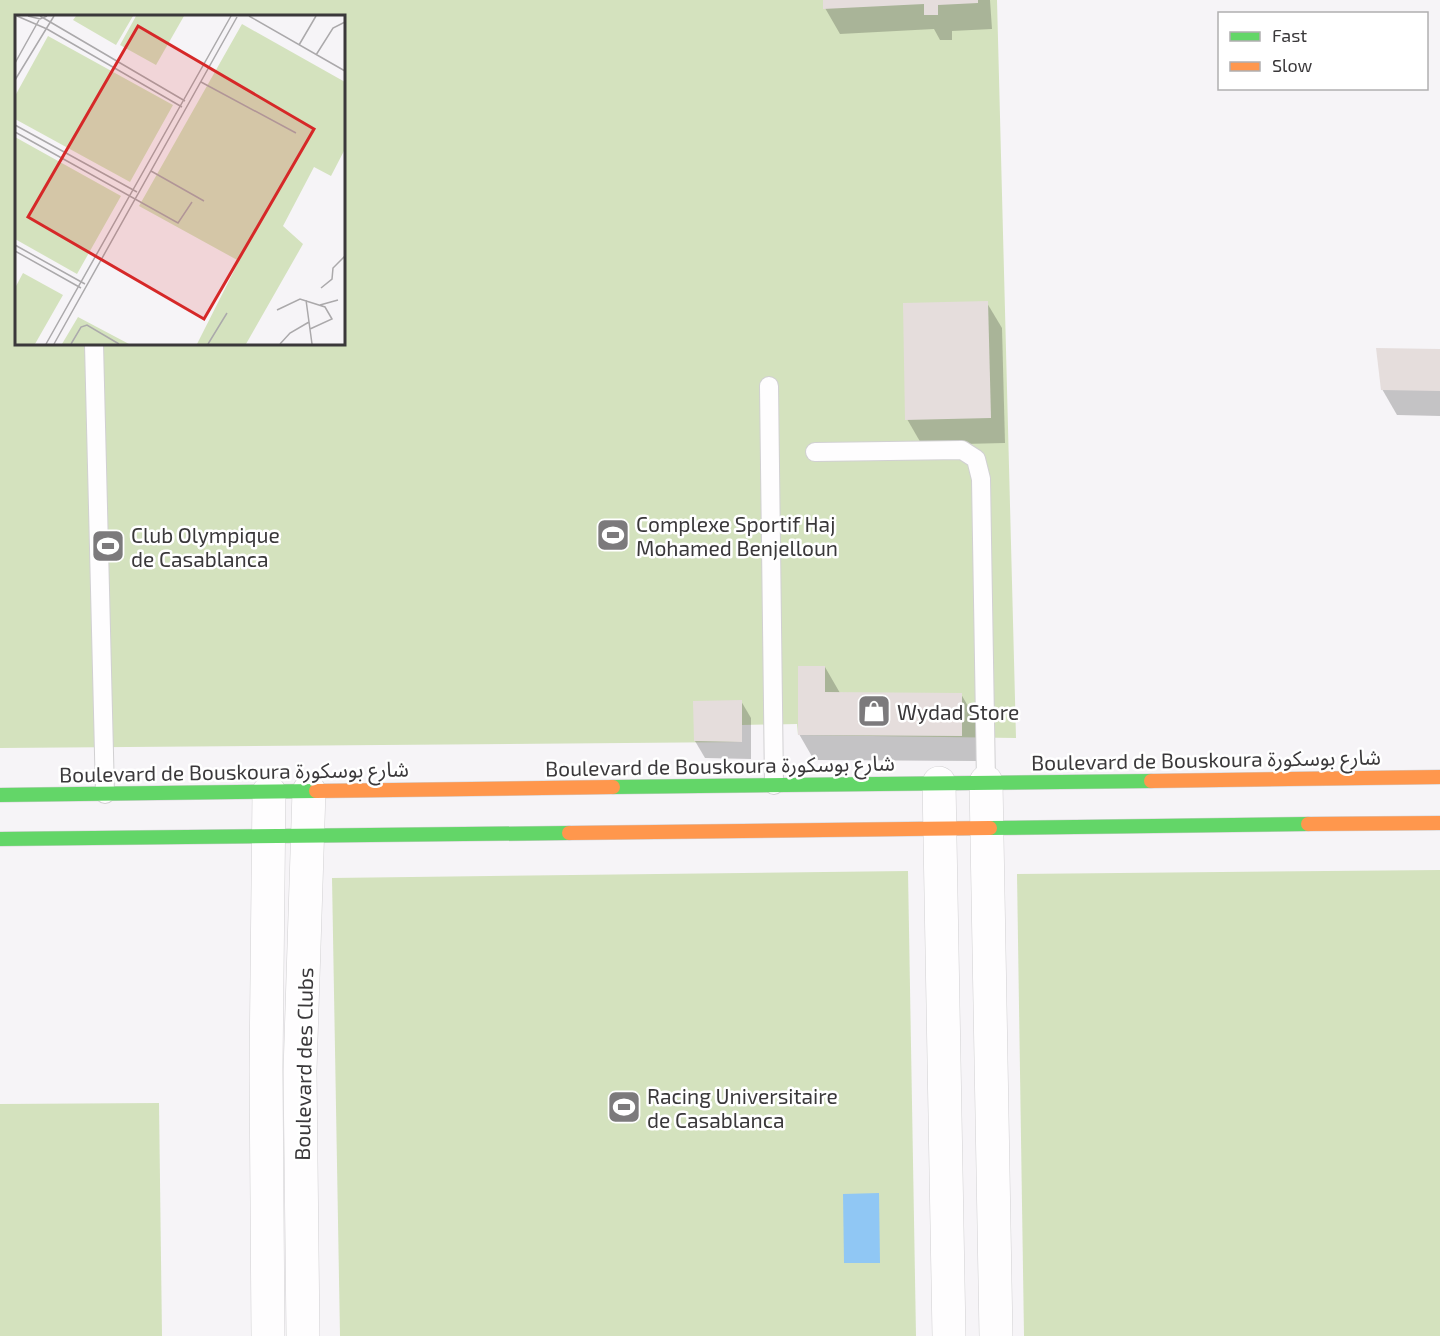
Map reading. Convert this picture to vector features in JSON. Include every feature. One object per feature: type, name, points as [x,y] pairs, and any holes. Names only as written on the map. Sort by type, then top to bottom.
[{"type":"street","name":"Boulevard de Bouskoura شارع بوسكورة","points":[[0,795],[1440,777]]},
{"type":"street","points":[[939,783],[938,828],[949,1336]]},
{"type":"street","points":[[986,783],[996,1336]]},
{"type":"street","name":"Boulevard des Clubs","points":[[303,1336],[300,1071],[309,791]]},
{"type":"street","name":"Boulevard des Clubs","points":[[268,1336],[266,1069],[269,792]]},
{"type":"street","points":[[0,838],[1440,823]]},
{"type":"street","points":[[266,1069],[300,1071]]},
{"type":"lane","points":[[94,345],[105,794]]},
{"type":"lane","points":[[769,386],[774,785]]},
{"type":"lane","points":[[815,452],[962,450],[976,459],[981,479],[986,783]]},
{"type":"green space","name":"Complexe Sportif Haj Mohamed Benjelloun","points":[[0,0],[997,0],[1016,738],[798,735],[797,724],[742,725],[742,742],[0,748]]},
{"type":"green space","points":[[1440,870],[1440,1336],[1024,1336],[1017,874]]},
{"type":"green space","name":"Racing Universitaire de Casablanca","points":[[908,871],[916,1336],[340,1336],[332,878]]},
{"type":"green space","points":[[159,1103],[162,1336],[0,1336],[0,1104]]},
{"type":"water","points":[[879,1193],[880,1263],[844,1263],[843,1194]]},
{"type":"building","points":[[823,0],[978,0],[978,3],[938,5],[938,15],[924,15],[924,4],[823,9]]},
{"type":"building","points":[[988,301],[991,418],[905,420],[903,303]]},
{"type":"building","points":[[1376,348],[1440,349],[1440,391],[1381,390]]},
{"type":"building","points":[[798,666],[825,666],[825,692],[962,693],[962,736],[798,735]]},
{"type":"building","points":[[742,700],[742,742],[694,741],[693,701]]},
{"type":"traffic: fast","points":[[613,787],[1151,781]]},
{"type":"traffic: fast","points":[[0,795],[316,791]]},
{"type":"traffic: fast","points":[[990,828],[1308,824]]},
{"type":"traffic: fast","points":[[0,839],[569,833]]},
{"type":"traffic: slow","points":[[1151,781],[1440,777]]},
{"type":"traffic: slow","points":[[316,791],[613,787]]},
{"type":"traffic: slow","points":[[1308,824],[1440,823]]},
{"type":"traffic: slow","points":[[569,833],[990,828]]},
{"type":"place","name":"Complexe Sportif Haj Mohamed Benjelloun","points":[[613,535]]},
{"type":"place","name":"Club Olympique de Casablanca","points":[[108,546]]},
{"type":"place","name":"Wydad Store","points":[[874,711]]},
{"type":"place","name":"Racing Universitaire de Casablanca","points":[[624,1107]]}]
